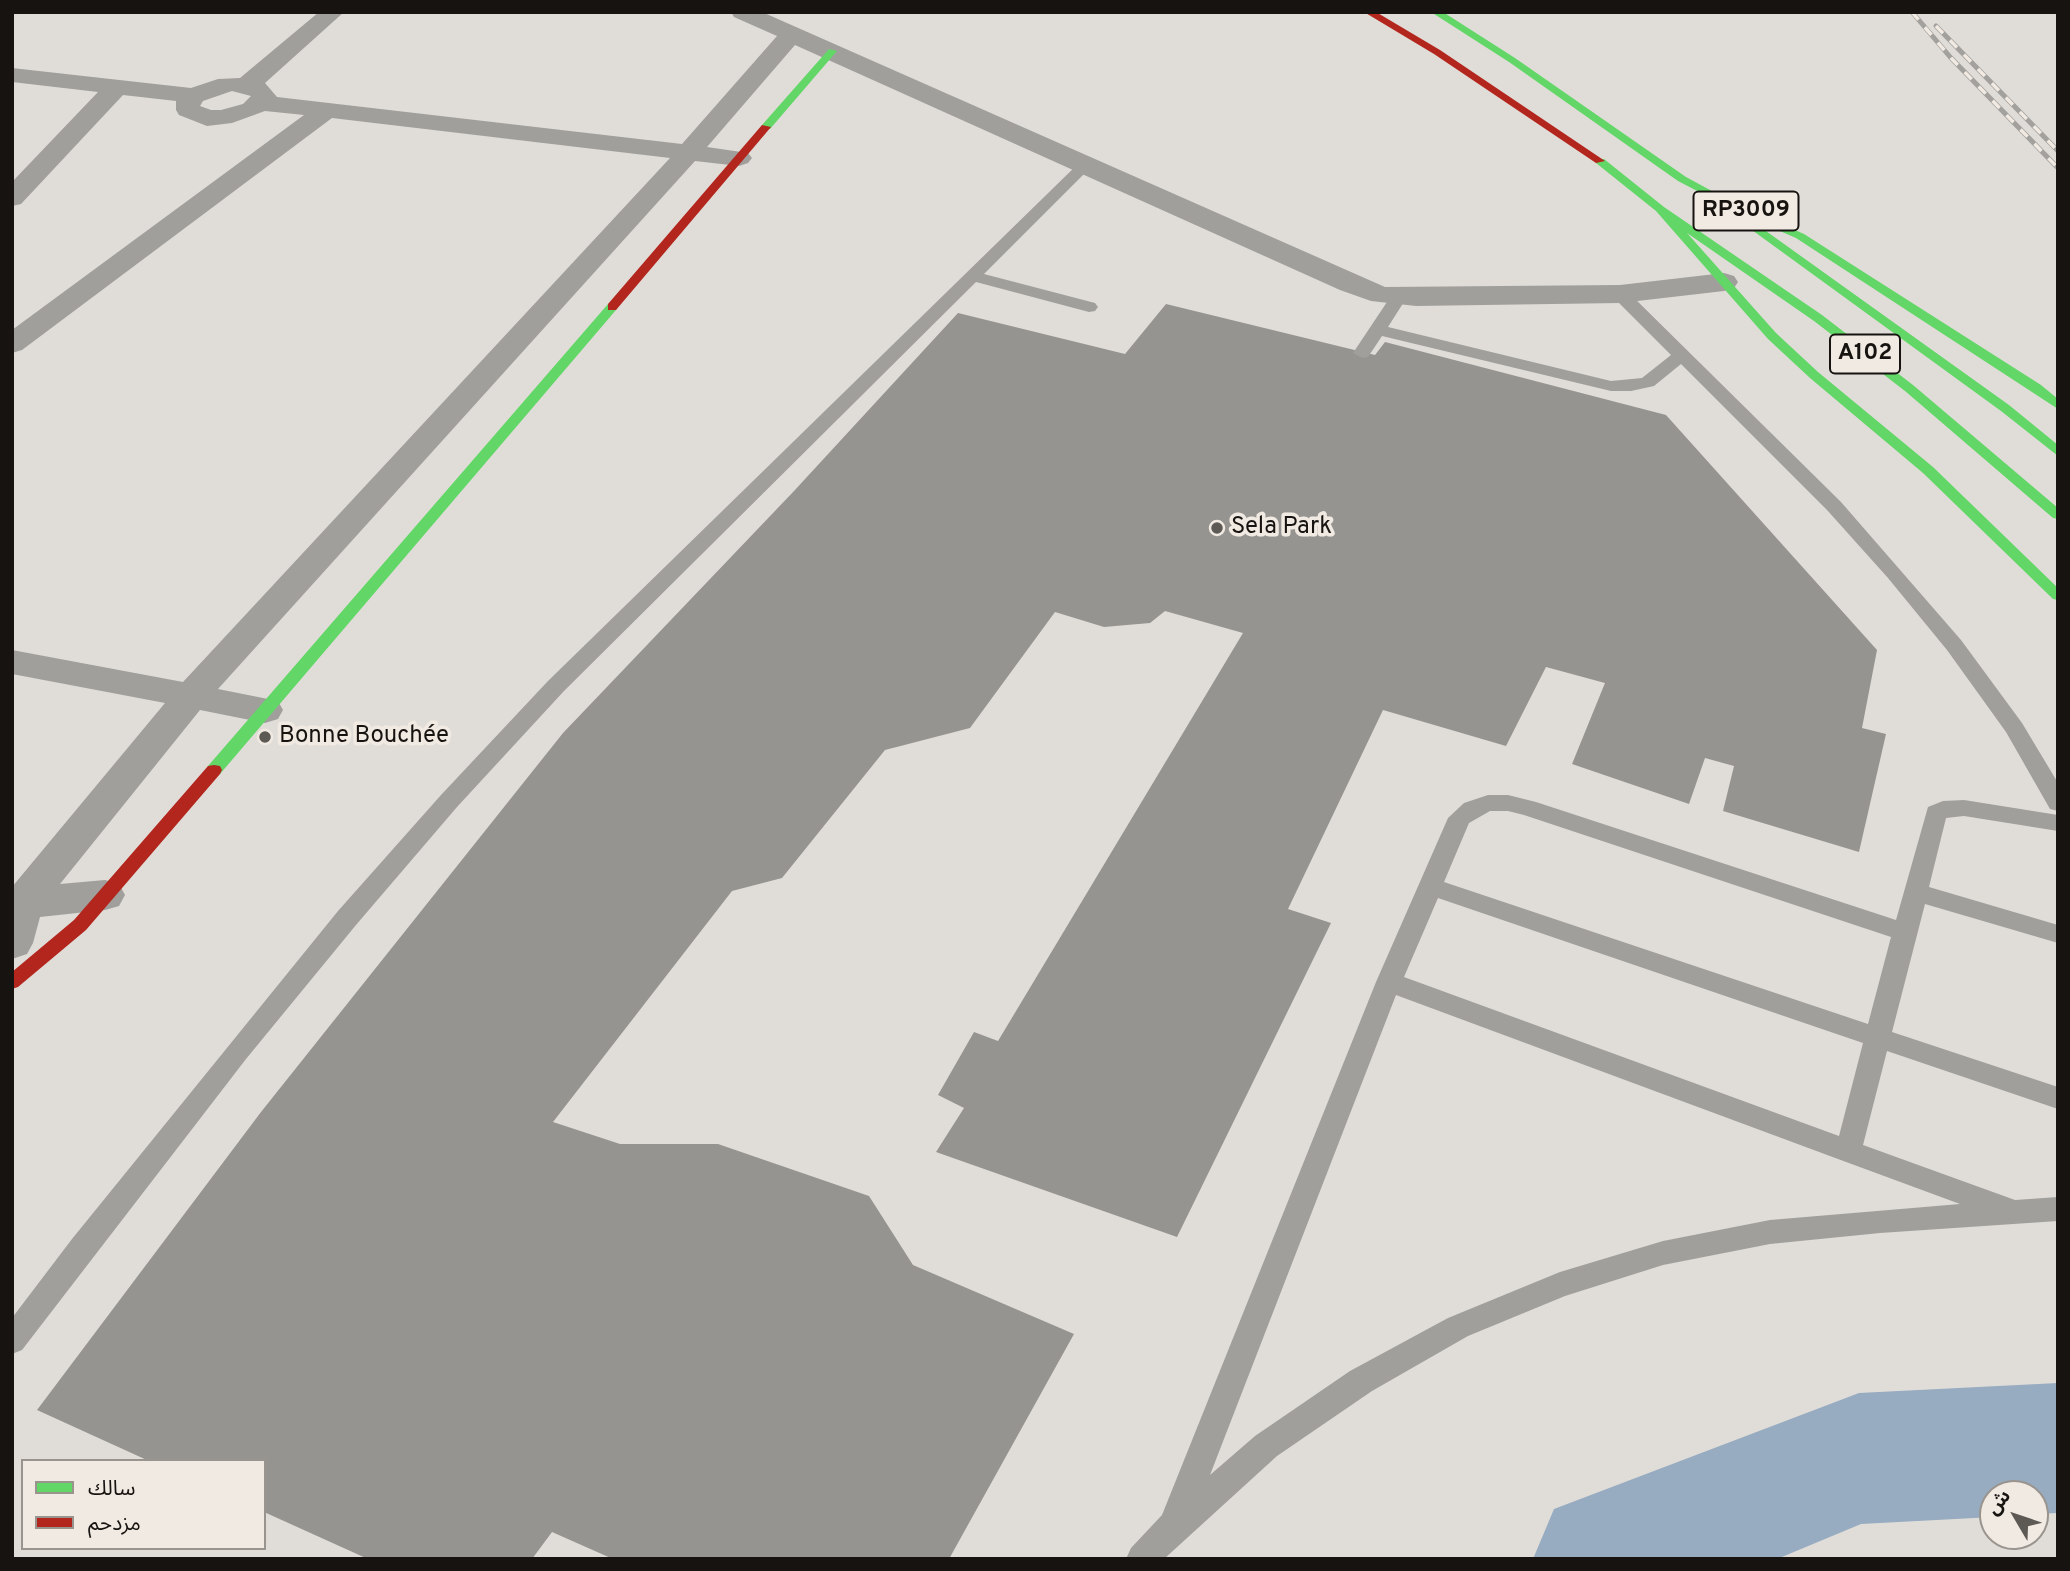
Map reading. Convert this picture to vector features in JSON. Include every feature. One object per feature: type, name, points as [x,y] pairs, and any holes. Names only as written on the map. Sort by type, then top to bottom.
[{"type":"main road","name":"RP3009","points":[[1369,12],[1437,52],[1594,156],[1660,209],[1772,336],[1814,375],[1928,470],[2058,596]]},
{"type":"main road","name":"RP3009","points":[[1436,12],[1705,192],[1811,242],[2058,405]]},
{"type":"main road","points":[[12,982],[79,925],[832,51]]},
{"type":"main road","name":"A102","points":[[1705,192],[2005,408],[2058,452]]},
{"type":"main road","name":"A102","points":[[1660,209],[1818,318],[1909,388],[2058,515]]},
{"type":"street","points":[[12,75],[194,96],[187,103],[188,110],[207,118],[239,115],[254,94],[333,12]]},
{"type":"street","points":[[742,12],[1364,290],[1399,297],[1620,294],[1724,282]]},
{"type":"street","points":[[12,943],[18,903],[191,696],[689,152],[792,34]]},
{"type":"street","points":[[12,198],[117,88]]},
{"type":"street","points":[[254,94],[327,110],[739,158]]},
{"type":"street","points":[[12,344],[327,110]]},
{"type":"street","points":[[12,662],[265,710]]},
{"type":"street","points":[[18,903],[104,895]]},
{"type":"lane","points":[[12,1341],[237,1052],[347,918],[449,801],[556,686],[1086,164]]},
{"type":"lane","points":[[972,276],[1089,307]]},
{"type":"lane","points":[[1620,294],[1834,506],[1895,574],[1954,645],[2014,728],[2058,803]]},
{"type":"lane","points":[[1362,353],[1399,297]]},
{"type":"lane","points":[[1379,330],[1611,386],[1631,387],[1648,382],[1682,355]]},
{"type":"lane","points":[[1174,1525],[1389,982],[1460,818],[1472,809],[1488,803],[1508,803],[1905,932]]},
{"type":"lane","points":[[1848,1151],[1934,819],[1943,809],[1964,808],[2058,823]]},
{"type":"lane","points":[[1430,886],[2058,1097]]},
{"type":"lane","points":[[1916,892],[2058,934]]},
{"type":"lane","points":[[1389,982],[2014,1212]]},
{"type":"lane","points":[[1142,1559],[1174,1525],[1266,1446],[1361,1381],[1458,1327],[1560,1285],[1663,1253],[1770,1232],[2058,1209]]},
{"type":"building","points":[[1166,304],[1375,355],[1385,342],[1666,415],[1877,650],[1862,728],[1886,734],[1859,852],[1723,811],[1734,766],[1705,758],[1689,804],[1572,764],[1605,683],[1546,667],[1506,746],[1383,710],[1288,909],[1331,923],[1177,1237],[936,1152],[964,1108],[938,1095],[974,1032],[998,1041],[1243,633],[1165,611],[1150,623],[1104,627],[1055,612],[970,728],[885,750],[782,878],[732,891],[553,1122],[620,1144],[718,1144],[869,1196],[913,1265],[1074,1334],[949,1559],[613,1559],[552,1532],[532,1559],[368,1559],[266,1513],[266,1459],[145,1459],[37,1410],[261,1112],[563,733],[794,491],[958,313],[1125,354]]},
{"type":"waterway","points":[[1604,1559],[1859,1459],[2058,1448]]},
{"type":"railway","points":[[1912,12],[1951,58],[2058,168]]},
{"type":"railway","points":[[1936,26],[2058,151]]},
{"type":"traffic: fast","points":[[1436,12],[1512,60],[1682,179],[1730,205],[1800,236],[2037,388],[2058,405]]},
{"type":"traffic: fast","points":[[766,127],[832,51]]},
{"type":"traffic: fast","points":[[1600,161],[1660,209],[1772,336],[1814,375],[1928,470],[2058,596]]},
{"type":"traffic: fast","points":[[1705,192],[2005,408],[2058,452]]},
{"type":"traffic: fast","points":[[1660,209],[1818,318],[1909,388],[2058,515]]},
{"type":"traffic: fast","points":[[214,770],[612,307]]},
{"type":"traffic: jam","points":[[1369,12],[1437,52],[1600,161]]},
{"type":"traffic: jam","points":[[612,307],[766,127]]},
{"type":"traffic: jam","points":[[12,982],[80,925],[214,770]]},
{"type":"place","name":"Sela Park","points":[[1217,528]]},
{"type":"place","name":"Bonne Bouchée","points":[[265,737]]}]
